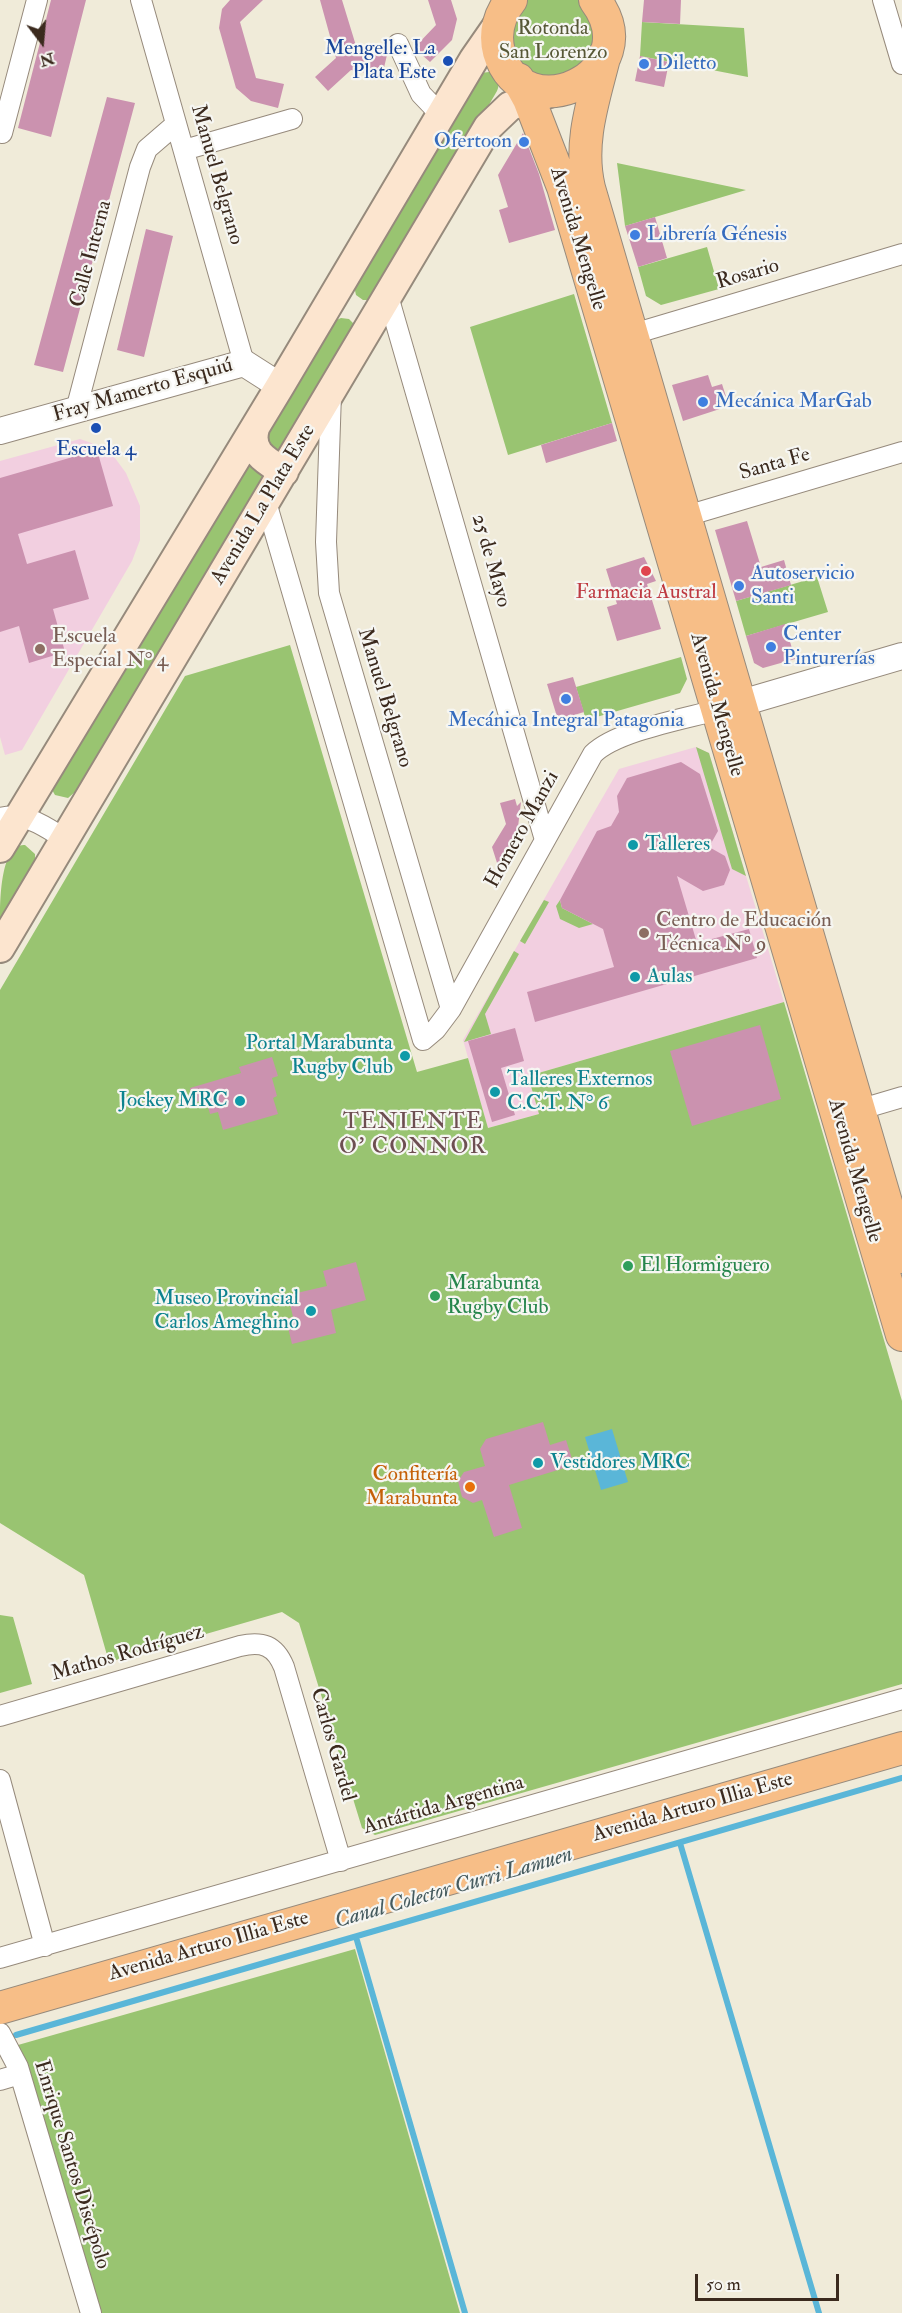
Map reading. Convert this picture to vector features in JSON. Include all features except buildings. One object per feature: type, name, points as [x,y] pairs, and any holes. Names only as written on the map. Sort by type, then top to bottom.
[{"type":"main road","points":[[595,0],[604,14],[607,43]]},
{"type":"main road","points":[[505,8],[497,36],[500,54],[509,71],[534,90],[573,88],[586,80],[600,66],[607,43],[605,0]]},
{"type":"main road","points":[[0,848],[10,817],[255,428],[505,8]]},
{"type":"main road","name":"Avenida Mengelle","points":[[607,43],[587,126],[585,168],[620,338]]},
{"type":"main road","name":"Avenida Mengelle","points":[[534,90],[555,163],[620,338],[674,520],[848,1113],[902,1335]]},
{"type":"main road","name":"Avenida La Plata Este","points":[[0,948],[488,127],[502,112],[534,90]]},
{"type":"main road","points":[[324,311],[339,305],[356,309],[365,321],[365,335]]},
{"type":"main road","points":[[255,428],[253,439],[256,450],[284,472]]},
{"type":"main road","name":"Avenida Mengelle","points":[[848,1113],[902,1257]]},
{"type":"main road","name":"Avenida Arturo Illia Este","points":[[0,2008],[902,1748]]},
{"type":"street","points":[[2,133],[38,0]]},
{"type":"street","name":"Manuel Belgrano","points":[[141,0],[244,363]]},
{"type":"street","points":[[883,0],[896,25],[902,64]]},
{"type":"street","points":[[398,44],[421,94],[441,115]]},
{"type":"street","points":[[184,150],[292,119]]},
{"type":"street","name":"Calle Interna","points":[[76,410],[140,167],[147,149],[176,124]]},
{"type":"street","name":"Rosario","points":[[620,338],[902,254]]},
{"type":"street","name":"25 de Mayo","points":[[388,296],[545,840]]},
{"type":"street","name":"Fray Mamerto Esquiú","points":[[1,431],[244,363],[280,386]]},
{"type":"street","name":"Manuel Belgrano","points":[[331,392],[326,542],[329,593],[451,1009]]},
{"type":"street","name":"Santa Fe","points":[[674,520],[902,452]]},
{"type":"street","name":"Homero Manzi","points":[[266,502],[423,1040],[436,1029],[451,1009],[588,763],[601,747],[619,738],[728,707]]},
{"type":"street","points":[[728,707],[902,656]]},
{"type":"street","points":[[10,817],[37,821],[65,839]]},
{"type":"street","points":[[848,1113],[902,1097]]},
{"type":"street","name":"Mathos Rodríguez","points":[[0,1716],[240,1646],[261,1643],[270,1646]]},
{"type":"street","name":"Carlos Gardel","points":[[270,1646],[276,1651],[284,1667],[341,1861]]},
{"type":"street","name":"Antártida Argentina","points":[[0,1958],[902,1699]]},
{"type":"street","points":[[0,1780],[45,1946]]},
{"type":"street","name":"Enrique Santos Discépolo","points":[[0,2033],[20,2074],[91,2313]]},
{"type":"street","points":[[0,2080],[20,2074]]},
{"type":"shaded area","name":"Escuela Especial N° 4","points":[[80,439],[100,446],[115,458],[126,473],[140,506],[140,540],[132,561],[22,750],[5,755],[0,737],[0,461]]},
{"type":"shaded area","name":"Centro de Educación Técnica Nº 9","points":[[696,747],[709,753],[784,1002],[528,1076],[539,1114],[488,1128],[463,1040],[619,769]]},
{"type":"green space","name":"Rotonda San Lorenzo","points":[[526,0],[580,0],[589,8],[596,51],[555,83],[519,68],[507,29]]},
{"type":"green space","points":[[642,22],[744,28],[748,77],[640,56]]},
{"type":"green space","points":[[489,72],[498,80],[497,91],[378,295],[371,300],[363,300],[356,295],[354,286],[481,73]]},
{"type":"green space","points":[[617,163],[746,190],[625,226]]},
{"type":"green space","points":[[707,247],[719,289],[661,305],[646,296],[638,267]]},
{"type":"green space","points":[[574,294],[612,423],[508,455],[470,327]]},
{"type":"green space","points":[[341,318],[349,319],[355,325],[280,451],[268,448],[265,432],[334,321]]},
{"type":"green space","points":[[254,465],[263,473],[262,485],[75,792],[68,798],[55,795],[51,788],[246,467]]},
{"type":"green space","points":[[817,577],[828,612],[746,636],[736,601]]},
{"type":"green space","name":"Marabunta Rugby Club","points":[[290,645],[417,1072],[468,1058],[488,1128],[539,1114],[528,1076],[784,1002],[902,1401],[902,1684],[375,1835],[362,1828],[299,1623],[282,1612],[109,1662],[84,1575],[0,1523],[0,990],[185,676]]},
{"type":"green space","points":[[681,657],[687,679],[680,693],[586,720],[576,687]]},
{"type":"green space","points":[[696,747],[709,753],[746,876],[732,869]]},
{"type":"green space","points":[[25,845],[35,854],[35,863],[0,923],[1,889],[6,863],[17,847]]},
{"type":"green space","points":[[544,900],[549,902],[525,944],[520,941]]},
{"type":"green space","points":[[560,900],[562,908],[593,924],[579,928],[560,919],[556,906]]},
{"type":"green space","points":[[514,951],[519,954],[485,1014],[491,1034],[464,1042]]},
{"type":"green space","points":[[0,1615],[13,1617],[32,1684],[0,1693]]},
{"type":"green space","points":[[355,1949],[460,2313],[98,2313],[18,2045]]},
{"type":"water","points":[[612,1429],[628,1482],[601,1490],[585,1437]]},
{"type":"waterway","name":"Canal Colector Curri Lamuen","points":[[16,2035],[902,1778]]},
{"type":"waterway","points":[[680,1843],[819,2313]]},
{"type":"waterway","points":[[356,1937],[465,2313]]},
{"type":"place","name":"Mengelle: La Plata Este","points":[[448,61]]},
{"type":"place","name":"Diletto","points":[[644,64]]},
{"type":"place","name":"Ofertoon","points":[[524,142]]},
{"type":"place","name":"Librería Génesis","points":[[635,235]]},
{"type":"place","name":"Mecánica MarGab","points":[[703,402]]},
{"type":"place","name":"Escuela 4","points":[[96,428]]},
{"type":"place","name":"Farmacia Austral","points":[[646,571]]},
{"type":"place","name":"Autoservicio Santi","points":[[739,586]]},
{"type":"place","name":"Center Pinturerías","points":[[771,647]]},
{"type":"place","name":"Escuela Especial N° 4","points":[[40,649]]},
{"type":"place","name":"Mecánica Integral Patagonia","points":[[566,699]]},
{"type":"place","name":"Talleres","points":[[633,845]]},
{"type":"place","name":"Centro de Educación Técnica Nº 9","points":[[644,933]]},
{"type":"place","name":"Aulas","points":[[635,977]]},
{"type":"place","name":"Portal Marabunta Rugby Club","points":[[405,1056]]},
{"type":"place","name":"Talleres Externos C.C.T. N° 6","points":[[495,1092]]},
{"type":"place","name":"Jockey MRC","points":[[240,1101]]},
{"type":"place","name":"El Hormiguero","points":[[628,1266]]},
{"type":"place","name":"Marabunta Rugby Club","points":[[435,1296]]},
{"type":"place","name":"Museo Provincial Carlos Ameghino","points":[[311,1311]]},
{"type":"place","name":"Vestidores MRC","points":[[538,1463]]},
{"type":"place","name":"Confitería Marabunta","points":[[470,1487]]},
{"type":"district","name":"TENIENTE O' CONNOR","points":[[413,1136]]}]
